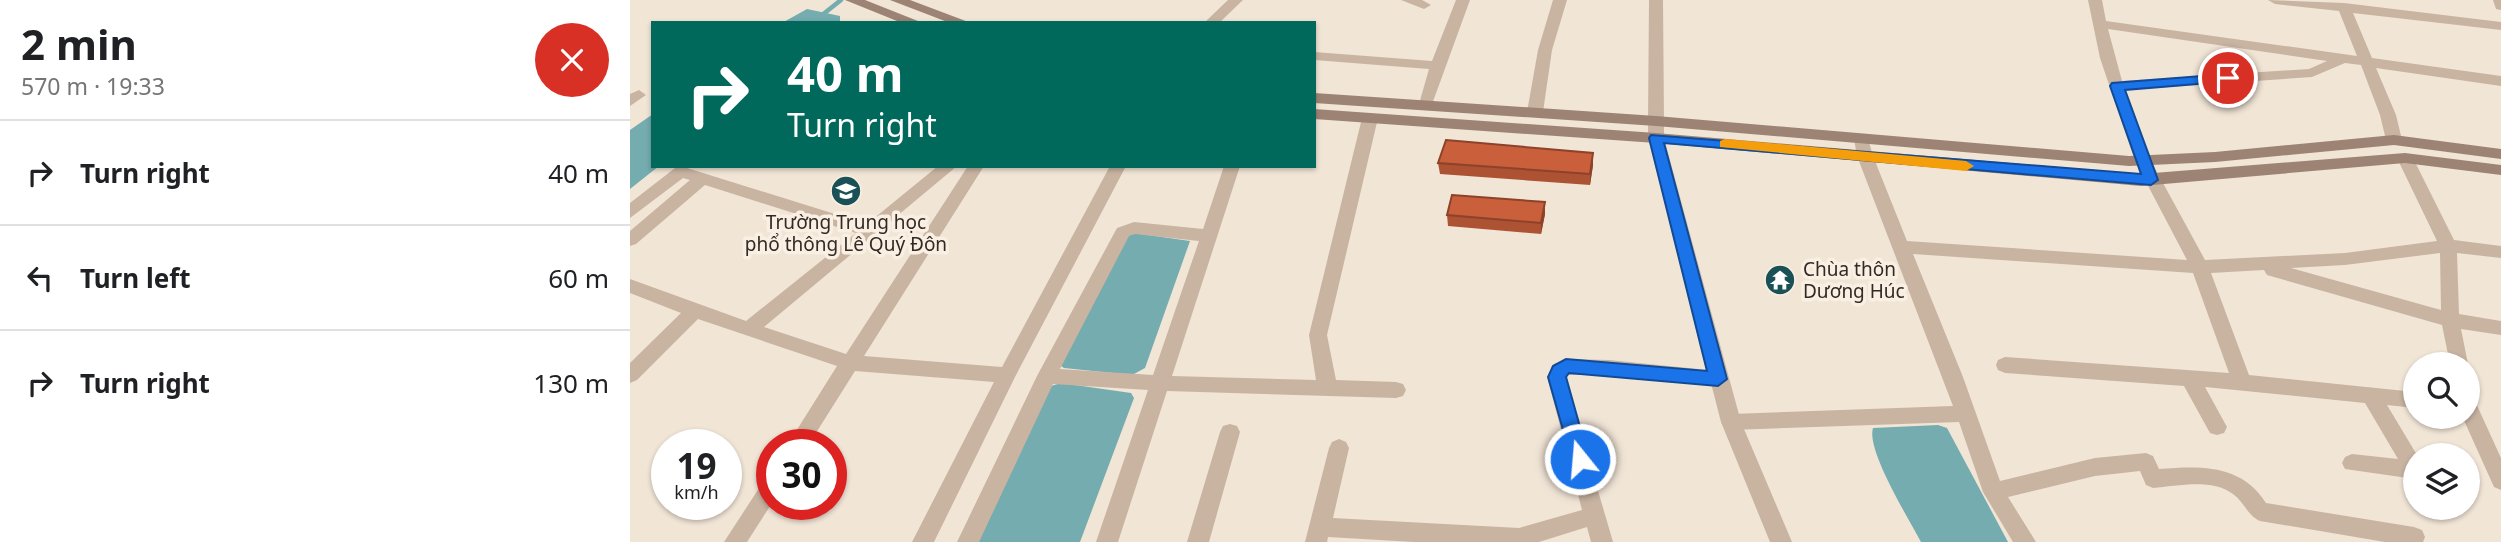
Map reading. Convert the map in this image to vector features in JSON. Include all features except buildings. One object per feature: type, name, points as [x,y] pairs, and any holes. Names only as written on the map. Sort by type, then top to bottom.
[{"type":"main road","points":[[852,0],[910,21]]},
{"type":"main road","points":[[897,0],[958,21]]},
{"type":"main road","points":[[1316,99],[1535,112],[1656,129],[1863,148],[2151,180],[2405,158],[2501,170]]},
{"type":"main road","points":[[1316,114],[1656,129]]},
{"type":"main road","points":[[1863,148],[2143,161],[2394,140],[2501,153]]},
{"type":"main road","points":[[2394,140],[2405,158]]},
{"type":"street","points":[[1213,21],[1236,0]]},
{"type":"street","points":[[1408,0],[1424,5]]},
{"type":"street","points":[[1426,104],[1437,65],[1464,0]]},
{"type":"street","points":[[1535,112],[1545,50],[1560,0]]},
{"type":"street","points":[[1656,0],[1656,129],[1731,422],[1781,542]]},
{"type":"street","points":[[2095,0],[2117,86],[2143,161],[2200,267],[2242,382]]},
{"type":"street","points":[[2275,0],[2501,26]]},
{"type":"street","points":[[2430,0],[2434,19]]},
{"type":"street","points":[[2500,0],[2501,6]]},
{"type":"street","points":[[2344,7],[2368,64],[2394,140]]},
{"type":"street","points":[[2099,24],[2501,81]]},
{"type":"street","points":[[1316,56],[1391,64],[1437,65]]},
{"type":"street","points":[[2117,86],[2312,73],[2340,60]]},
{"type":"street","points":[[1328,388],[1318,335],[1370,118]]},
{"type":"street","points":[[1863,148],[1966,414],[1993,492],[2025,542]]},
{"type":"street","points":[[2405,158],[2448,246],[2451,320],[2457,352]]},
{"type":"street","points":[[750,328],[947,168]]},
{"type":"street","points":[[808,429],[975,168]]},
{"type":"street","points":[[923,542],[1007,375],[1117,168]]},
{"type":"street","points":[[1107,542],[1231,168]]},
{"type":"street","points":[[630,212],[681,172],[870,231]]},
{"type":"street","points":[[630,240],[702,179]]},
{"type":"street","points":[[968,542],[1047,376],[1123,232],[1134,228],[1209,236]]},
{"type":"street","points":[[1900,247],[2200,267],[2260,266],[2448,246],[2501,252]]},
{"type":"street","points":[[2260,266],[2451,320],[2501,328]]},
{"type":"street","points":[[630,286],[695,311],[850,363],[1007,375]]},
{"type":"street","points":[[630,375],[695,311]]},
{"type":"street","points":[[2005,365],[2242,382],[2403,398]]},
{"type":"street","points":[[1602,542],[1562,400],[1557,377],[1559,371],[1566,366],[1592,366],[1718,379]]},
{"type":"street","points":[[1047,376],[1159,383],[1396,390]]},
{"type":"street","points":[[2190,379],[2217,427]]},
{"type":"street","points":[[2352,463],[2415,470],[2370,394]]},
{"type":"street","points":[[1731,422],[1966,414]]},
{"type":"street","points":[[2478,429],[2501,481]]},
{"type":"street","points":[[1198,542],[1230,432]]},
{"type":"street","points":[[1339,448],[1318,534],[1519,538],[1593,516]]},
{"type":"street","points":[[1993,492],[2095,467],[2146,461],[2153,479],[2214,475],[2250,492],[2260,511],[2414,537]]},
{"type":"street","points":[[735,542],[756,510]]},
{"type":"water","points":[[807,9],[840,16],[840,21],[786,21]]},
{"type":"water","points":[[651,115],[651,168],[656,168],[630,189],[630,130]]},
{"type":"water","points":[[1134,233],[1190,241],[1145,368],[1132,375],[1064,368],[1061,366],[1125,236]]},
{"type":"water","points":[[1061,383],[1131,393],[1134,398],[1080,542],[975,542],[1051,386]]},
{"type":"water","points":[[1938,425],[1947,428],[2008,542],[1921,542],[1882,468],[1876,452],[1873,428]]},
{"type":"waterway","points":[[815,21],[841,0]]},
{"type":"slow traffic","points":[[1725,144],[1966,166]]},
{"type":"place","name":"Trường Trung học phổ thông Lê Quý Đôn","points":[[846,191]]},
{"type":"place","name":"Chùa thôn Dương Húc","points":[[1780,280]]},
{"type":"route","points":[[1580,459],[1557,377],[1559,371],[1566,366],[1592,366],[1718,379],[1656,138],[2151,180],[2117,86],[2228,78]]}]
